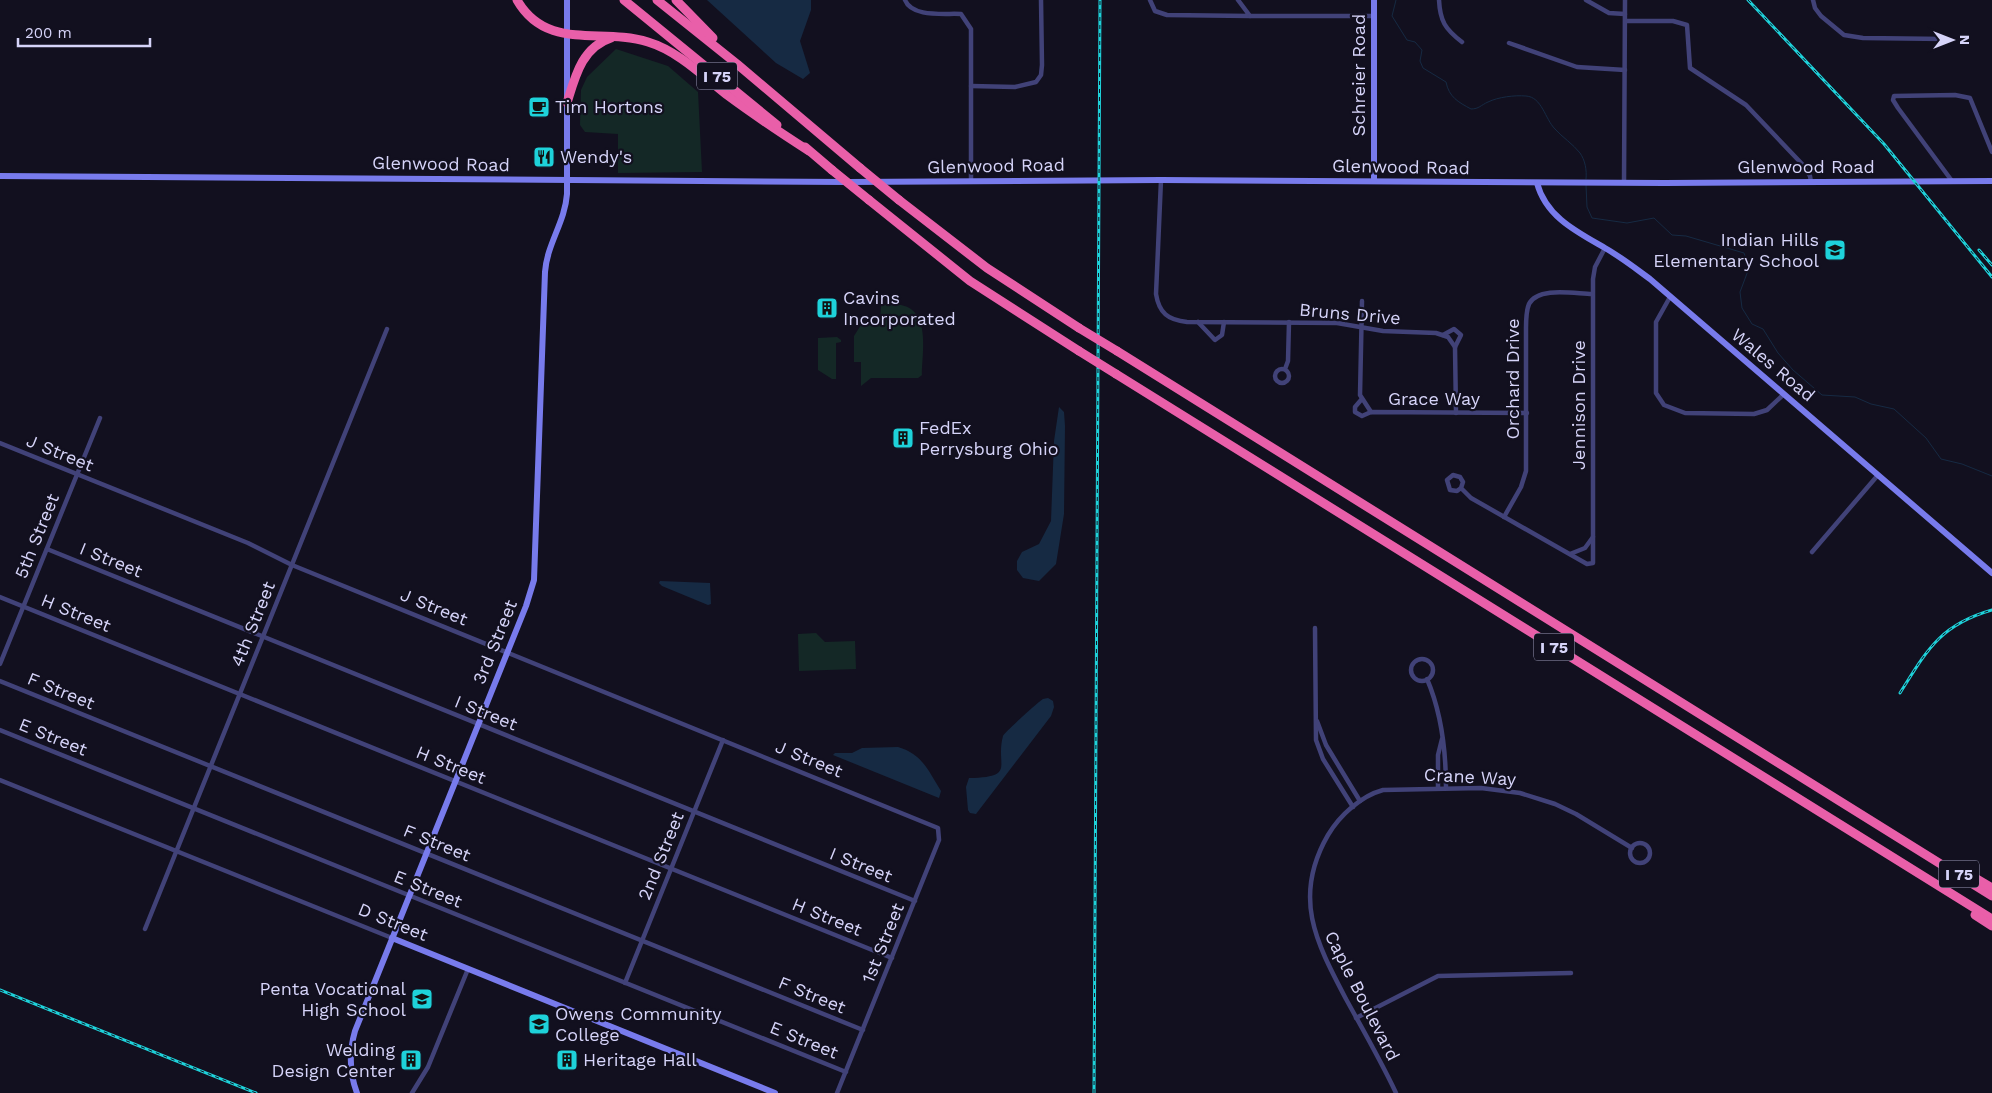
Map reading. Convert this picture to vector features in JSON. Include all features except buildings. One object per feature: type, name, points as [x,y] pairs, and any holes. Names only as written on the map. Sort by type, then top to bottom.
[{"type":"highway","points":[[517,0],[538,23],[549,30],[567,34],[619,37],[648,42],[675,55],[764,122],[809,151]]},
{"type":"highway","name":"I 75","points":[[624,0],[970,281],[1079,351],[1992,919]]},
{"type":"highway","name":"I 75","points":[[657,0],[737,64],[899,200],[987,268],[1116,351],[1675,700],[1926,853],[1992,896]]},
{"type":"highway","points":[[676,0],[737,64]]},
{"type":"highway","points":[[567,103],[580,63],[591,50],[602,42],[619,37]]},
{"type":"highway","points":[[1926,853],[1947,861],[1992,888]]},
{"type":"highway","points":[[1925,878],[1934,888],[1992,926]]},
{"type":"street","name":"3rd Street","points":[[357,1093],[350,1066],[352,1040],[534,580],[545,272],[551,243],[565,212],[567,180],[567,0]]},
{"type":"street","points":[[905,0],[907,6],[916,12],[961,14],[971,30],[971,181]]},
{"type":"street","points":[[971,86],[1015,87],[1036,82],[1041,75],[1042,65],[1042,0]]},
{"type":"street","points":[[1150,0],[1155,11],[1167,15],[1374,16]]},
{"type":"street","points":[[1238,0],[1250,16]]},
{"type":"street","name":"Schreier Road","points":[[1374,0],[1374,181]]},
{"type":"street","points":[[1439,0],[1442,22],[1450,33],[1462,42]]},
{"type":"street","points":[[1586,0],[1609,13],[1626,14]]},
{"type":"street","points":[[1624,183],[1626,0]]},
{"type":"street","points":[[1813,0],[1813,5],[1821,16],[1844,35],[1863,38],[1945,39]]},
{"type":"street","points":[[1626,22],[1679,22],[1687,26],[1690,68],[1746,105],[1803,165],[1810,176],[1811,182]]},
{"type":"street","points":[[1509,44],[1577,67],[1625,70]]},
{"type":"street","points":[[1952,181],[1898,108],[1893,100],[1894,96],[1955,95],[1970,98],[1992,152]]},
{"type":"street","name":"Glenwood Road","points":[[0,176],[1537,183],[1992,181]]},
{"type":"street","name":"Bruns Drive","points":[[1161,180],[1157,301],[1163,313],[1170,319],[1198,322],[1328,323],[1396,332],[1443,335],[1450,330],[1458,331],[1460,339],[1455,348],[1456,413]]},
{"type":"street","name":"Wales Road","points":[[1537,183],[1543,197],[1563,223],[1634,267],[1992,573]]},
{"type":"street","name":"Jennison Drive","points":[[1569,554],[1587,564],[1592,564],[1594,536],[1592,294],[1595,267],[1605,248]]},
{"type":"street","name":"Orchard Drive","points":[[1504,517],[1521,487],[1526,471],[1526,328],[1529,305],[1534,298],[1543,294],[1592,294]]},
{"type":"street","points":[[1670,297],[1656,322],[1656,393],[1664,405],[1684,414],[1754,414],[1766,410],[1784,394]]},
{"type":"street","points":[[1361,400],[1356,404],[1355,412],[1362,416],[1371,412],[1361,400],[1362,301]]},
{"type":"street","points":[[1198,322],[1215,340],[1222,335],[1224,322]]},
{"type":"street","points":[[1285,369],[1288,361],[1288,322]]},
{"type":"street","name":"4th Street","points":[[145,928],[387,329]]},
{"type":"street","points":[[1443,335],[1450,340],[1455,348]]},
{"type":"street","name":"Grace Way","points":[[1371,412],[1527,413]]},
{"type":"street","name":"5th Street","points":[[0,664],[100,418]]},
{"type":"street","name":"J Street","points":[[0,443],[248,543],[292,565],[935,825],[940,831]]},
{"type":"street","points":[[1812,552],[1878,475]]},
{"type":"street","points":[[1461,488],[1471,498],[1569,554],[1585,548],[1594,536]]},
{"type":"street","name":"I Street","points":[[47,549],[915,901]]},
{"type":"street","name":"H Street","points":[[0,597],[892,958]]},
{"type":"street","points":[[1315,628],[1316,736],[1319,749],[1356,804]]},
{"type":"street","points":[[1418,660],[1426,660],[1432,666],[1431,675],[1427,679],[1418,680],[1412,673],[1412,666],[1418,660]]},
{"type":"street","points":[[1427,679],[1436,702],[1446,753],[1446,788]]},
{"type":"street","name":"F Street","points":[[0,681],[863,1030]]},
{"type":"street","points":[[1316,714],[1326,745],[1356,804]]},
{"type":"street","name":"E Street","points":[[0,730],[846,1072]]},
{"type":"street","points":[[1438,788],[1438,755],[1442,739]]},
{"type":"street","name":"2nd Street","points":[[625,983],[723,740]]},
{"type":"street","name":"D Street","points":[[0,780],[775,1093]]},
{"type":"street","name":"Crane Way","points":[[1356,804],[1383,790],[1438,788],[1494,789],[1533,796],[1576,814],[1632,848]]},
{"type":"street","name":"Caple Boulevard","points":[[1356,804],[1330,831],[1319,852],[1311,880],[1312,923],[1319,944],[1396,1093]]},
{"type":"street","name":"1st Street","points":[[838,1093],[940,840],[940,831]]},
{"type":"street","name":"Crane Way","points":[[1643,844],[1649,849],[1649,858],[1643,863],[1636,862],[1631,855],[1632,848],[1643,844]]},
{"type":"street","points":[[412,1093],[428,1067],[468,969]]},
{"type":"street","points":[[1356,1018],[1438,976],[1571,973]]},
{"type":"green space","points":[[616,49],[668,66],[698,92],[702,172],[618,173],[618,134],[585,132],[580,125],[581,90],[587,77]]},
{"type":"green space","points":[[881,305],[901,305],[911,309],[917,315],[923,334],[922,375],[918,378],[871,378],[861,386],[861,362],[854,362],[854,336],[861,325],[880,325]]},
{"type":"green space","points":[[837,337],[841,340],[841,342],[836,343],[836,379],[832,379],[818,370],[818,338]]},
{"type":"green space","points":[[816,633],[825,642],[855,641],[856,669],[799,671],[798,634]]},
{"type":"water","points":[[707,0],[811,0],[811,10],[800,41],[810,73],[803,79],[776,63]]},
{"type":"water","points":[[1059,407],[1064,412],[1065,426],[1064,514],[1056,564],[1039,581],[1023,578],[1017,570],[1017,561],[1022,552],[1039,544],[1051,521],[1054,441]]},
{"type":"water","points":[[660,581],[710,583],[711,604],[708,605],[662,586],[659,583]]},
{"type":"water","points":[[1048,698],[1053,701],[1054,707],[1051,716],[976,814],[970,813],[968,810],[966,787],[969,778],[984,777],[999,772],[1001,768],[1003,736],[1043,699]]},
{"type":"water","points":[[898,747],[913,754],[924,764],[941,791],[939,798],[833,755],[835,753],[852,753],[862,748]]},
{"type":"waterway","points":[[1396,0],[1392,16],[1407,40],[1415,42],[1422,50],[1420,61],[1423,68],[1446,82],[1449,92],[1462,104],[1471,109],[1502,98],[1526,96],[1536,100],[1555,129],[1580,153],[1585,165],[1586,179]]},
{"type":"waterway","points":[[1586,185],[1587,207],[1592,218],[1627,223],[1654,218],[1672,235],[1686,236],[1744,253],[1749,268],[1740,292],[1742,308],[1752,324],[1763,329],[1778,353],[1793,370],[1822,395],[1855,397],[1871,404],[1894,409],[1926,438],[1941,459],[1962,464],[1992,476]]},
{"type":"railway","points":[[1094,1093],[1100,0]]},
{"type":"railway","points":[[1748,0],[1884,144],[1992,277]]},
{"type":"railway","points":[[1979,250],[1992,265]]},
{"type":"railway","points":[[1900,693],[1918,664],[1937,641],[1959,623],[1992,610]]},
{"type":"railway","points":[[0,990],[256,1093]]},
{"type":"place","name":"Tim Hortons","points":[[539,107]]},
{"type":"place","name":"Wendy's","points":[[544,157]]},
{"type":"place","name":"Indian Hills Elementary School","points":[[1835,250]]},
{"type":"place","name":"Cavins Incorporated","points":[[827,308]]},
{"type":"place","name":"FedEx Perrysburg Ohio","points":[[903,438]]},
{"type":"place","name":"Penta Vocational High School","points":[[422,999]]},
{"type":"place","name":"Owens Community College","points":[[539,1024]]},
{"type":"place","name":"Welding Design Center","points":[[411,1060]]},
{"type":"place","name":"Heritage Hall","points":[[567,1060]]}]
